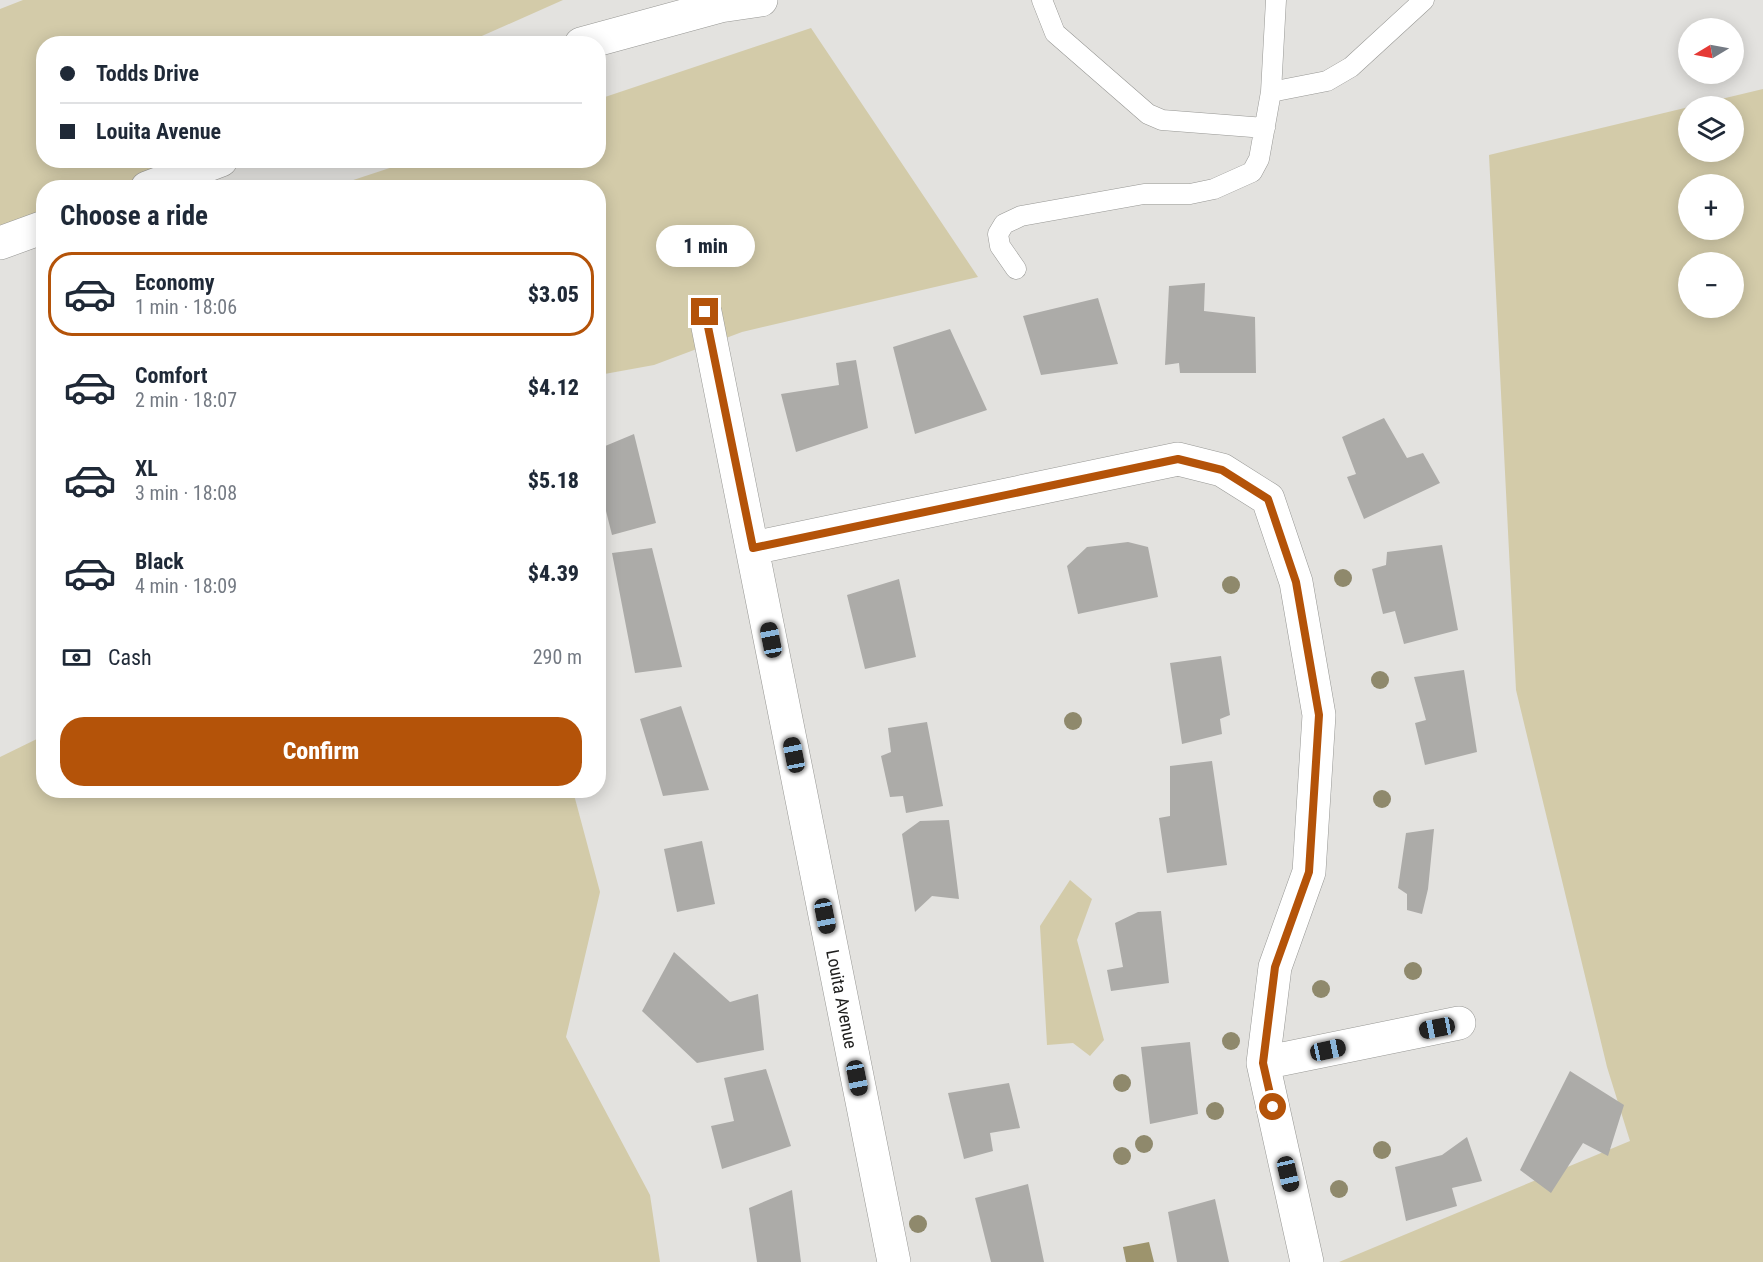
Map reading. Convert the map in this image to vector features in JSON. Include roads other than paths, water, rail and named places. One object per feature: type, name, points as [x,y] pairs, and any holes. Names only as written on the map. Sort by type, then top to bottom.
[{"type":"street","points":[[606,37],[720,6],[761,0]]},
{"type":"street","points":[[168,180],[200,168]]},
{"type":"street","points":[[0,243],[36,230]]},
{"type":"street","name":"Louita Avenue","points":[[705,312],[894,1262]]},
{"type":"street","points":[[753,548],[1178,459],[1222,470],[1268,499],[1296,582],[1319,715],[1309,872],[1275,967],[1263,1063],[1307,1262]]},
{"type":"street","points":[[1263,1063],[1459,1023]]},
{"type":"lane","points":[[1042,0],[1055,33],[1148,114],[1162,120],[1265,128]]},
{"type":"lane","points":[[1016,269],[1000,246],[998,234],[1004,224],[1021,216],[1144,194],[1190,194],[1214,189],[1252,172],[1259,159],[1271,92],[1276,0]]},
{"type":"lane","points":[[1271,92],[1327,81],[1352,67],[1424,0]]}]
